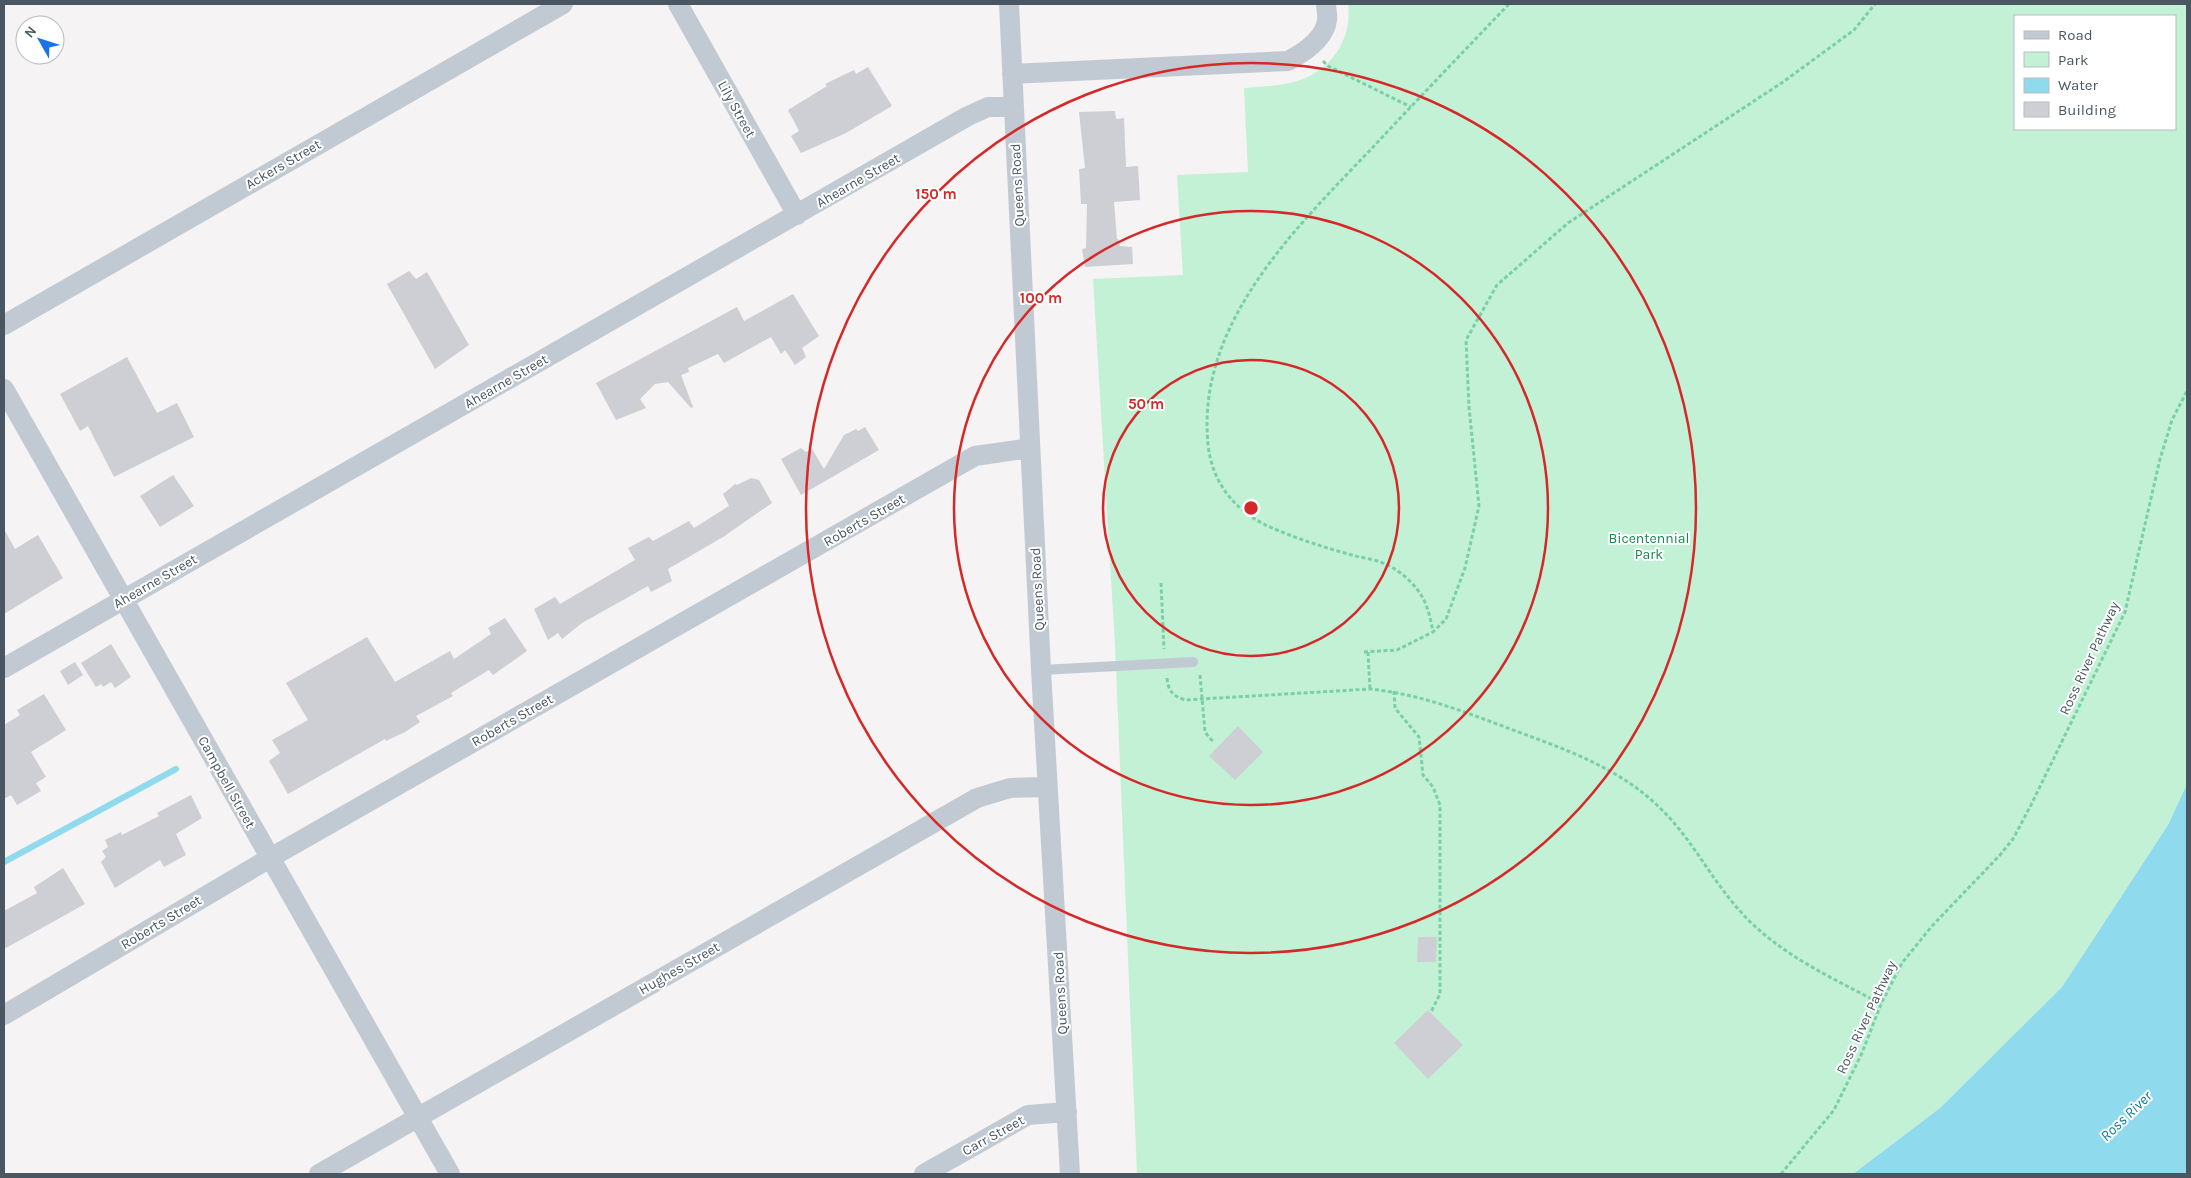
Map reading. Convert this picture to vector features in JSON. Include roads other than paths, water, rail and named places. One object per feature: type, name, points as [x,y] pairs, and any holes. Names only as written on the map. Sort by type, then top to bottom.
[{"type":"street","name":"Ackers Street","points":[[4,325],[563,4]]},
{"type":"street","name":"Lily Street","points":[[678,4],[797,215]]},
{"type":"street","name":"Queens Road","points":[[1009,4],[1041,670],[1070,1174]]},
{"type":"street","points":[[1012,74],[1288,61],[1310,46],[1327,22],[1326,4]]},
{"type":"street","name":"Ahearne Street","points":[[4,668],[968,116],[988,107],[1013,107]]},
{"type":"street","name":"Campbell Street","points":[[4,389],[450,1174]]},
{"type":"street","name":"Roberts Street","points":[[4,1015],[270,858],[976,456],[1030,448]]},
{"type":"street","name":"Hughes Street","points":[[319,1174],[977,798],[1010,788],[1048,788]]},
{"type":"street","name":"Carr Street","points":[[924,1174],[1028,1115],[1067,1112]]},
{"type":"lane","points":[[1041,670],[1193,662]]},
{"type":"water","name":"Ross River","points":[[2187,784],[2187,1174],[1853,1174],[1940,1108],[2062,987],[2168,825]]},
{"type":"waterway","points":[[4,862],[176,769]]},
{"type":"park label","name":"Bicentennial Park","points":[[1649,546]]}]
